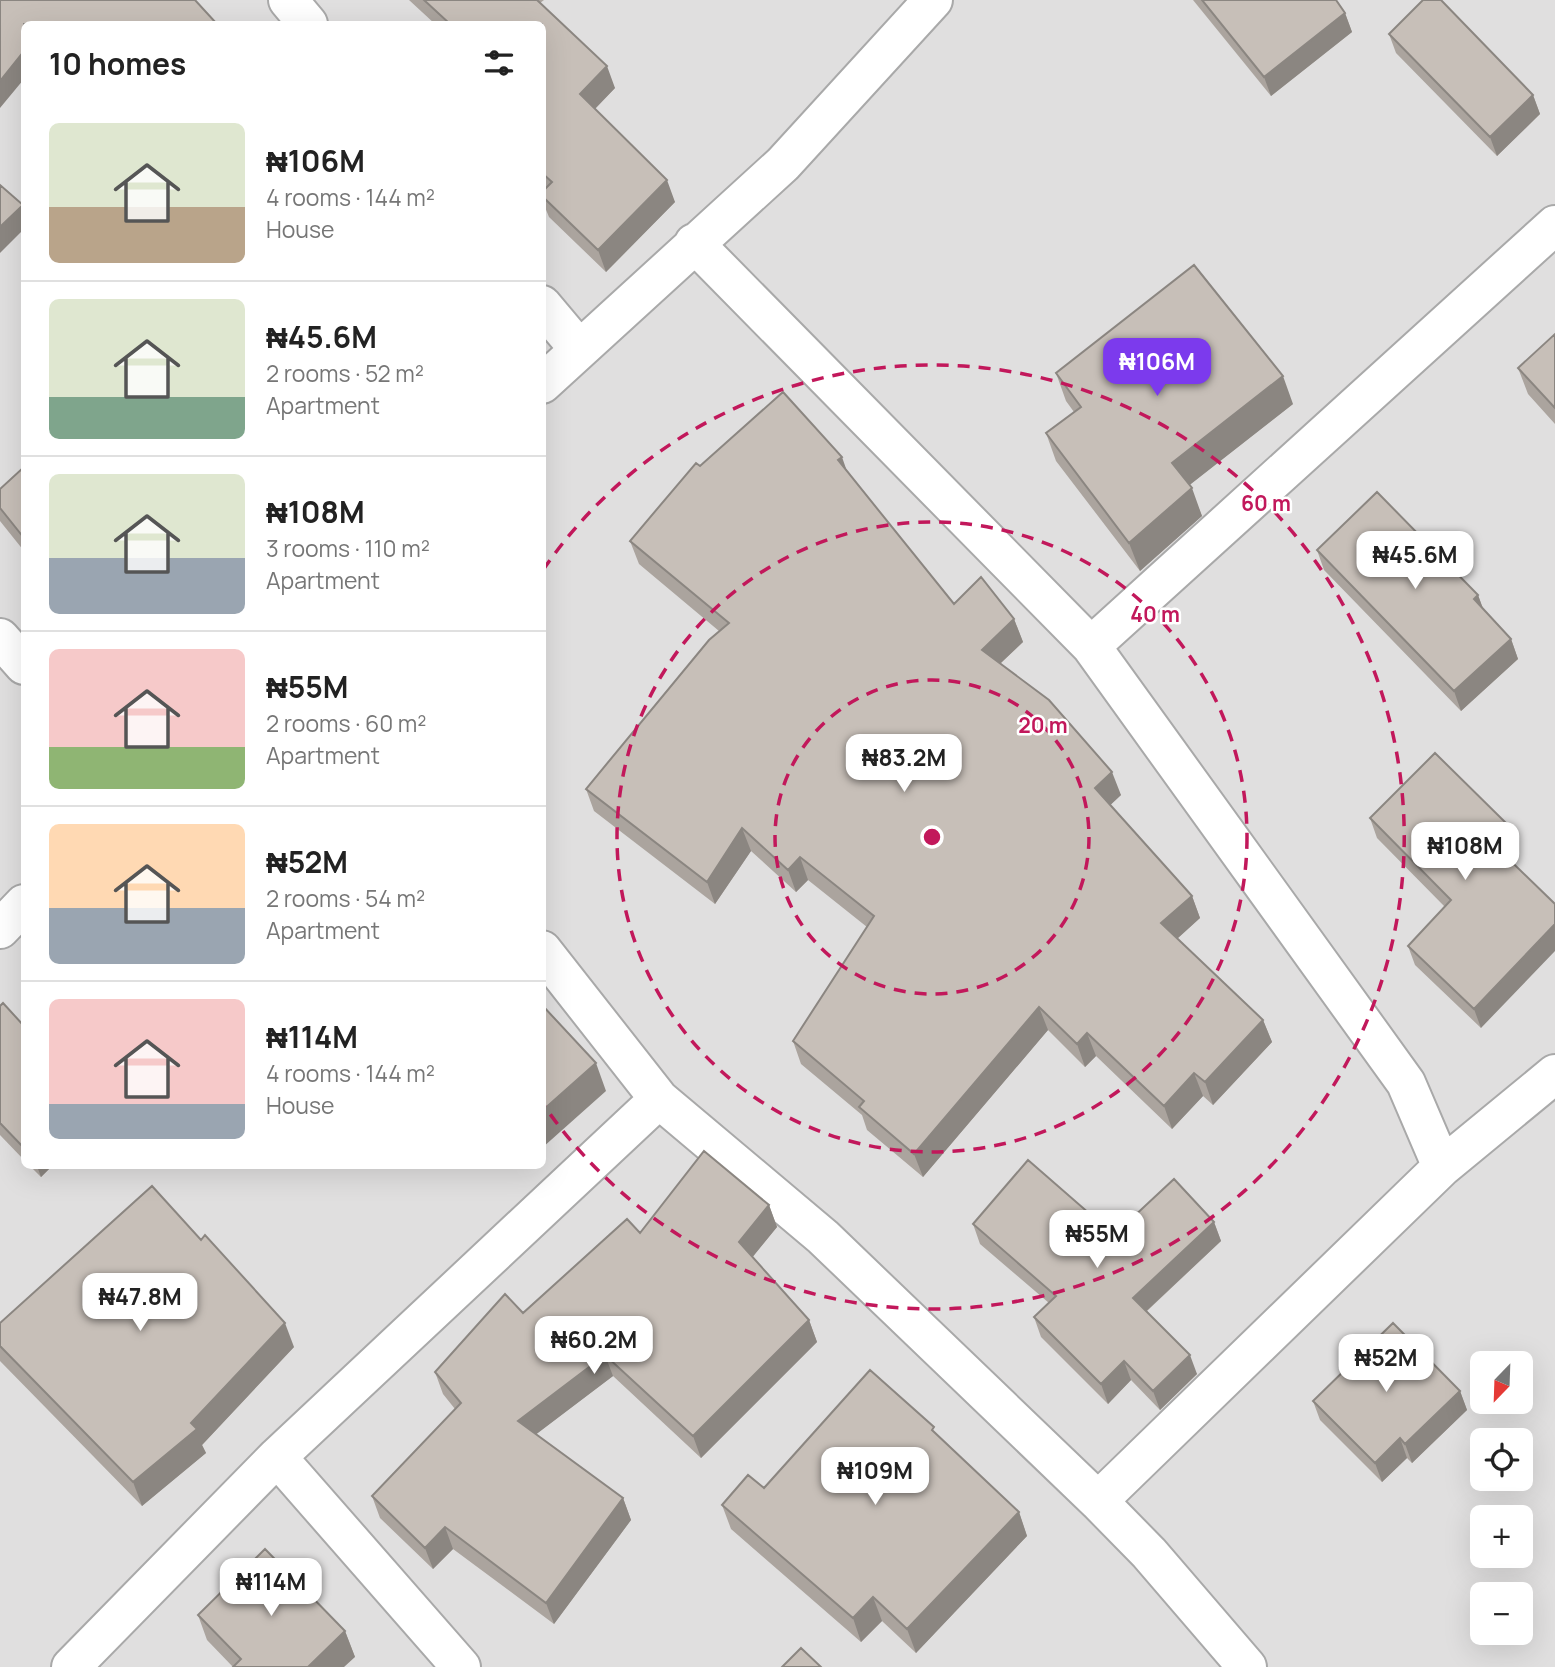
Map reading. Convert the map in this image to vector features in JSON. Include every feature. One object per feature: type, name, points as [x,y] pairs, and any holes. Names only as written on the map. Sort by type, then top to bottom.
[{"type":"street","points":[[288,0],[306,21]]},
{"type":"street","points":[[546,380],[783,164],[933,0]]},
{"type":"street","points":[[1091,646],[1555,225]]},
{"type":"street","points":[[694,243],[1091,646],[1406,1083],[1442,1167]]},
{"type":"street","points":[[546,310],[579,349]]},
{"type":"street","points":[[0,639],[21,662]]},
{"type":"street","points":[[0,929],[21,907]]},
{"type":"street","points":[[546,955],[659,1099],[823,1237],[1097,1501],[1149,1553],[1247,1667]]},
{"type":"street","points":[[1097,1501],[1442,1167],[1555,1074]]},
{"type":"street","points":[[71,1667],[277,1457],[659,1099]]},
{"type":"street","points":[[277,1457],[461,1667]]},
{"type":"shaded area","points":[[0,0],[1555,0],[1555,1667],[0,1667]]},
{"type":"building","points":[[0,0],[195,0],[214,21],[21,21],[21,55],[0,81]]},
{"type":"building","points":[[424,0],[537,0],[607,66],[580,94],[667,180],[598,250],[546,200],[546,188],[552,182],[546,177],[546,21],[447,21]]},
{"type":"building","points":[[1202,0],[1336,0],[1345,13],[1264,77]]},
{"type":"building","points":[[1423,0],[1441,0],[1533,95],[1490,137],[1389,34]]},
{"type":"building","points":[[0,185],[21,203],[21,207],[0,227]]},
{"type":"building","points":[[1194,265],[1283,376],[1172,463],[1192,488],[1129,543],[1046,433],[1081,407],[1056,373]]},
{"type":"building","points":[[1555,334],[1555,408],[1518,368]]},
{"type":"building","points":[[783,392],[842,457],[838,460],[954,604],[981,577],[1014,619],[982,650],[1049,700],[1112,772],[1095,788],[1192,896],[1161,923],[1263,1020],[1205,1082],[1194,1073],[1164,1106],[1087,1033],[1077,1044],[1039,1007],[914,1154],[859,1107],[864,1101],[793,1041],[874,916],[800,857],[788,870],[742,828],[707,882],[586,789],[709,640],[729,623],[630,541],[696,463],[700,466]]},
{"type":"building","points":[[21,470],[21,534],[0,508],[0,489]]},
{"type":"building","points":[[1377,492],[1478,595],[1474,599],[1511,639],[1454,691],[1317,550]]},
{"type":"building","points":[[1435,753],[1506,823],[1489,840],[1555,904],[1555,924],[1474,1009],[1408,946],[1451,900],[1370,818]]},
{"type":"building","points":[[3,1003],[21,1023],[21,1145],[0,1123],[0,1006]]},
{"type":"building","points":[[546,1009],[596,1063],[546,1107]]},
{"type":"building","points":[[704,1151],[769,1205],[739,1242],[809,1320],[693,1436],[605,1355],[518,1421],[623,1498],[546,1603],[445,1527],[425,1548],[372,1496],[461,1403],[435,1372],[505,1294],[523,1313],[627,1219],[640,1233]]},
{"type":"building","points":[[1028,1160],[1114,1235],[1174,1179],[1214,1222],[1133,1298],[1190,1355],[1153,1391],[1124,1361],[1101,1384],[1034,1317],[1056,1296],[973,1224]]},
{"type":"building","points":[[152,1186],[201,1240],[205,1235],[285,1323],[191,1423],[197,1429],[133,1482],[0,1346],[0,1323]]},
{"type":"building","points":[[1393,1323],[1460,1391],[1405,1444],[1400,1438],[1375,1463],[1313,1401]]},
{"type":"building","points":[[870,1370],[934,1427],[932,1430],[1019,1512],[907,1629],[873,1597],[853,1618],[722,1505],[748,1475],[764,1488]]},
{"type":"building","points":[[265,1549],[345,1631],[308,1667],[233,1667],[241,1659],[198,1615]]},
{"type":"building","points":[[801,1648],[821,1667],[782,1667]]}]
